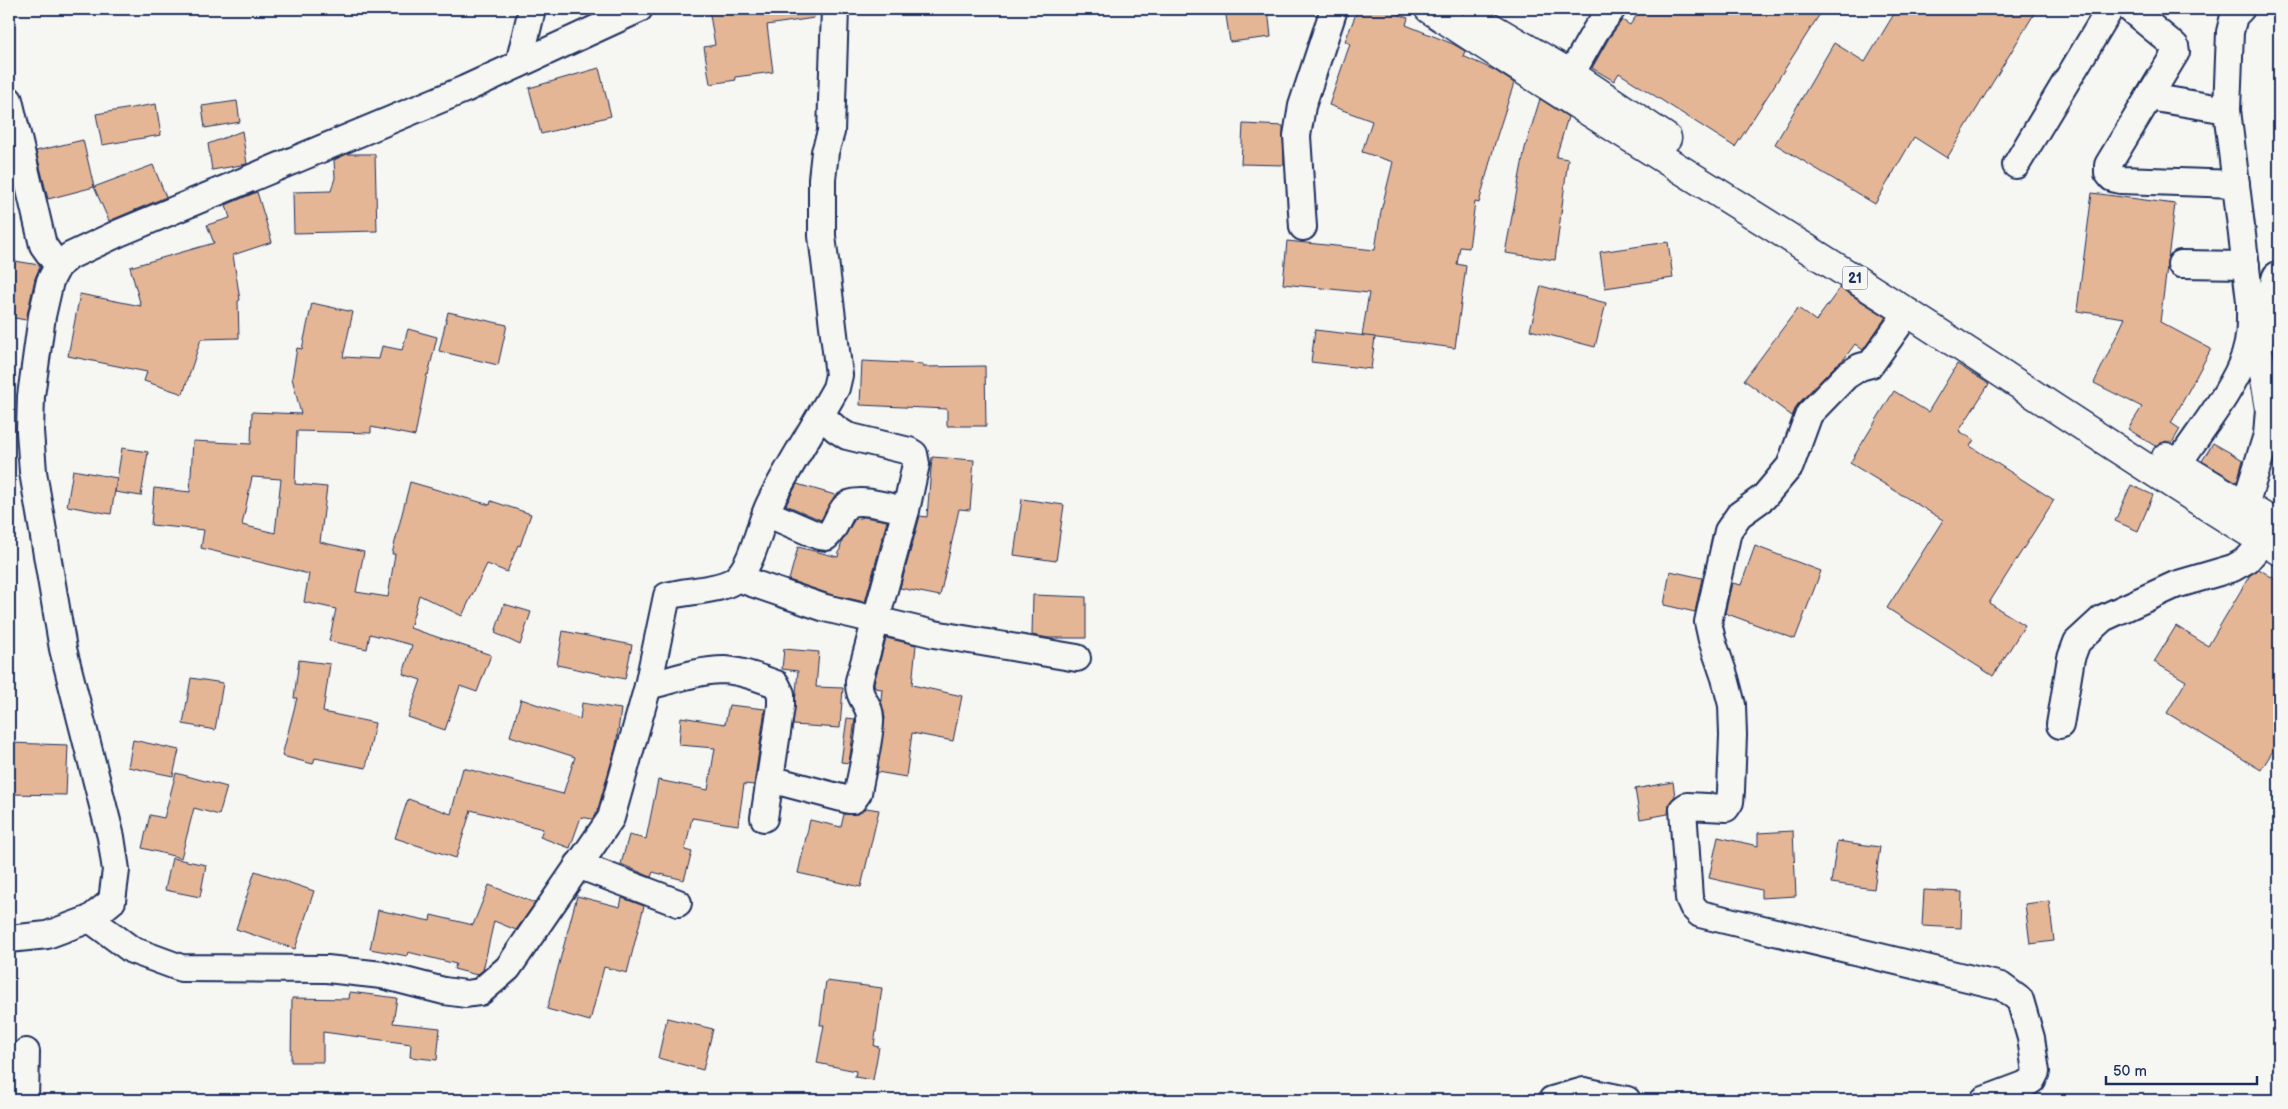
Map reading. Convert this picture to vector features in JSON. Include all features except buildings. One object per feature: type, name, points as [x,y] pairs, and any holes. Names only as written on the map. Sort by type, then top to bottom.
[{"type":"highway","name":"21","points":[[1429,9],[1499,56],[1911,307],[2239,513]]},
{"type":"highway","name":"21","points":[[1460,9],[1571,74],[1911,307],[2178,464],[2274,540]]},
{"type":"street","points":[[519,64],[532,9]]},
{"type":"street","points":[[9,940],[47,935],[90,920],[112,901],[116,870],[111,837],[63,649],[33,472],[30,431],[31,396],[42,316],[50,281],[58,266],[70,256],[119,233],[465,89],[639,9]]},
{"type":"street","points":[[90,920],[132,950],[181,968],[327,969],[382,975],[444,991],[466,994],[480,992],[508,968],[611,818],[648,686],[667,596],[682,591],[723,586],[737,578],[746,564],[774,495],[836,388],[839,375],[822,236],[822,179],[825,152],[831,132],[835,9]]},
{"type":"street","points":[[1303,227],[1297,136],[1302,106],[1334,9]]},
{"type":"street","points":[[1571,74],[1596,30],[1612,9]]},
{"type":"street","points":[[2016,165],[2110,9]]},
{"type":"street","points":[[2130,9],[2175,46],[2174,57],[2108,165],[2108,173],[2112,178],[2121,180],[2236,184]]},
{"type":"street","points":[[2178,464],[2236,376],[2246,355],[2251,330],[2250,301],[2227,110],[2230,32],[2234,16],[2241,9]]},
{"type":"street","points":[[2149,97],[2227,110]]},
{"type":"street","points":[[9,100],[43,245],[58,266]]},
{"type":"street","points":[[2181,264],[2246,265]]},
{"type":"street","points":[[2239,513],[2267,435],[2269,409],[2259,349],[2262,325],[2276,276],[2279,274]]},
{"type":"street","points":[[1911,307],[1871,364],[1860,367],[1846,376],[1809,414],[1790,466],[1764,497],[1739,515],[1728,532],[1708,622],[1732,705],[1733,735],[1730,802],[1726,808],[1687,806],[1683,809],[1689,898],[1693,907],[1700,914],[2001,986],[2020,1000],[2031,1038],[2036,1072],[2032,1080],[2024,1086],[1984,1100]]},
{"type":"street","points":[[770,779],[849,800],[855,797],[871,719],[868,707],[860,696],[859,681],[906,510],[916,464],[914,454],[909,450],[847,436],[821,415]]},
{"type":"street","points":[[766,513],[819,536],[826,537],[832,532],[845,506],[851,502],[860,501],[906,510]]},
{"type":"street","points":[[2060,725],[2071,658],[2077,642],[2103,618],[2175,585],[2233,568],[2274,540]]},
{"type":"street","points":[[737,578],[825,608],[934,634],[1077,658]]},
{"type":"street","points":[[648,686],[709,671],[725,670],[754,676],[776,684],[781,694],[781,706],[764,818]]},
{"type":"street","points":[[578,865],[678,903]]},
{"type":"street","points":[[25,1100],[26,1052]]},
{"type":"street","points":[[1552,1100],[1584,1091],[1627,1100]]}]
